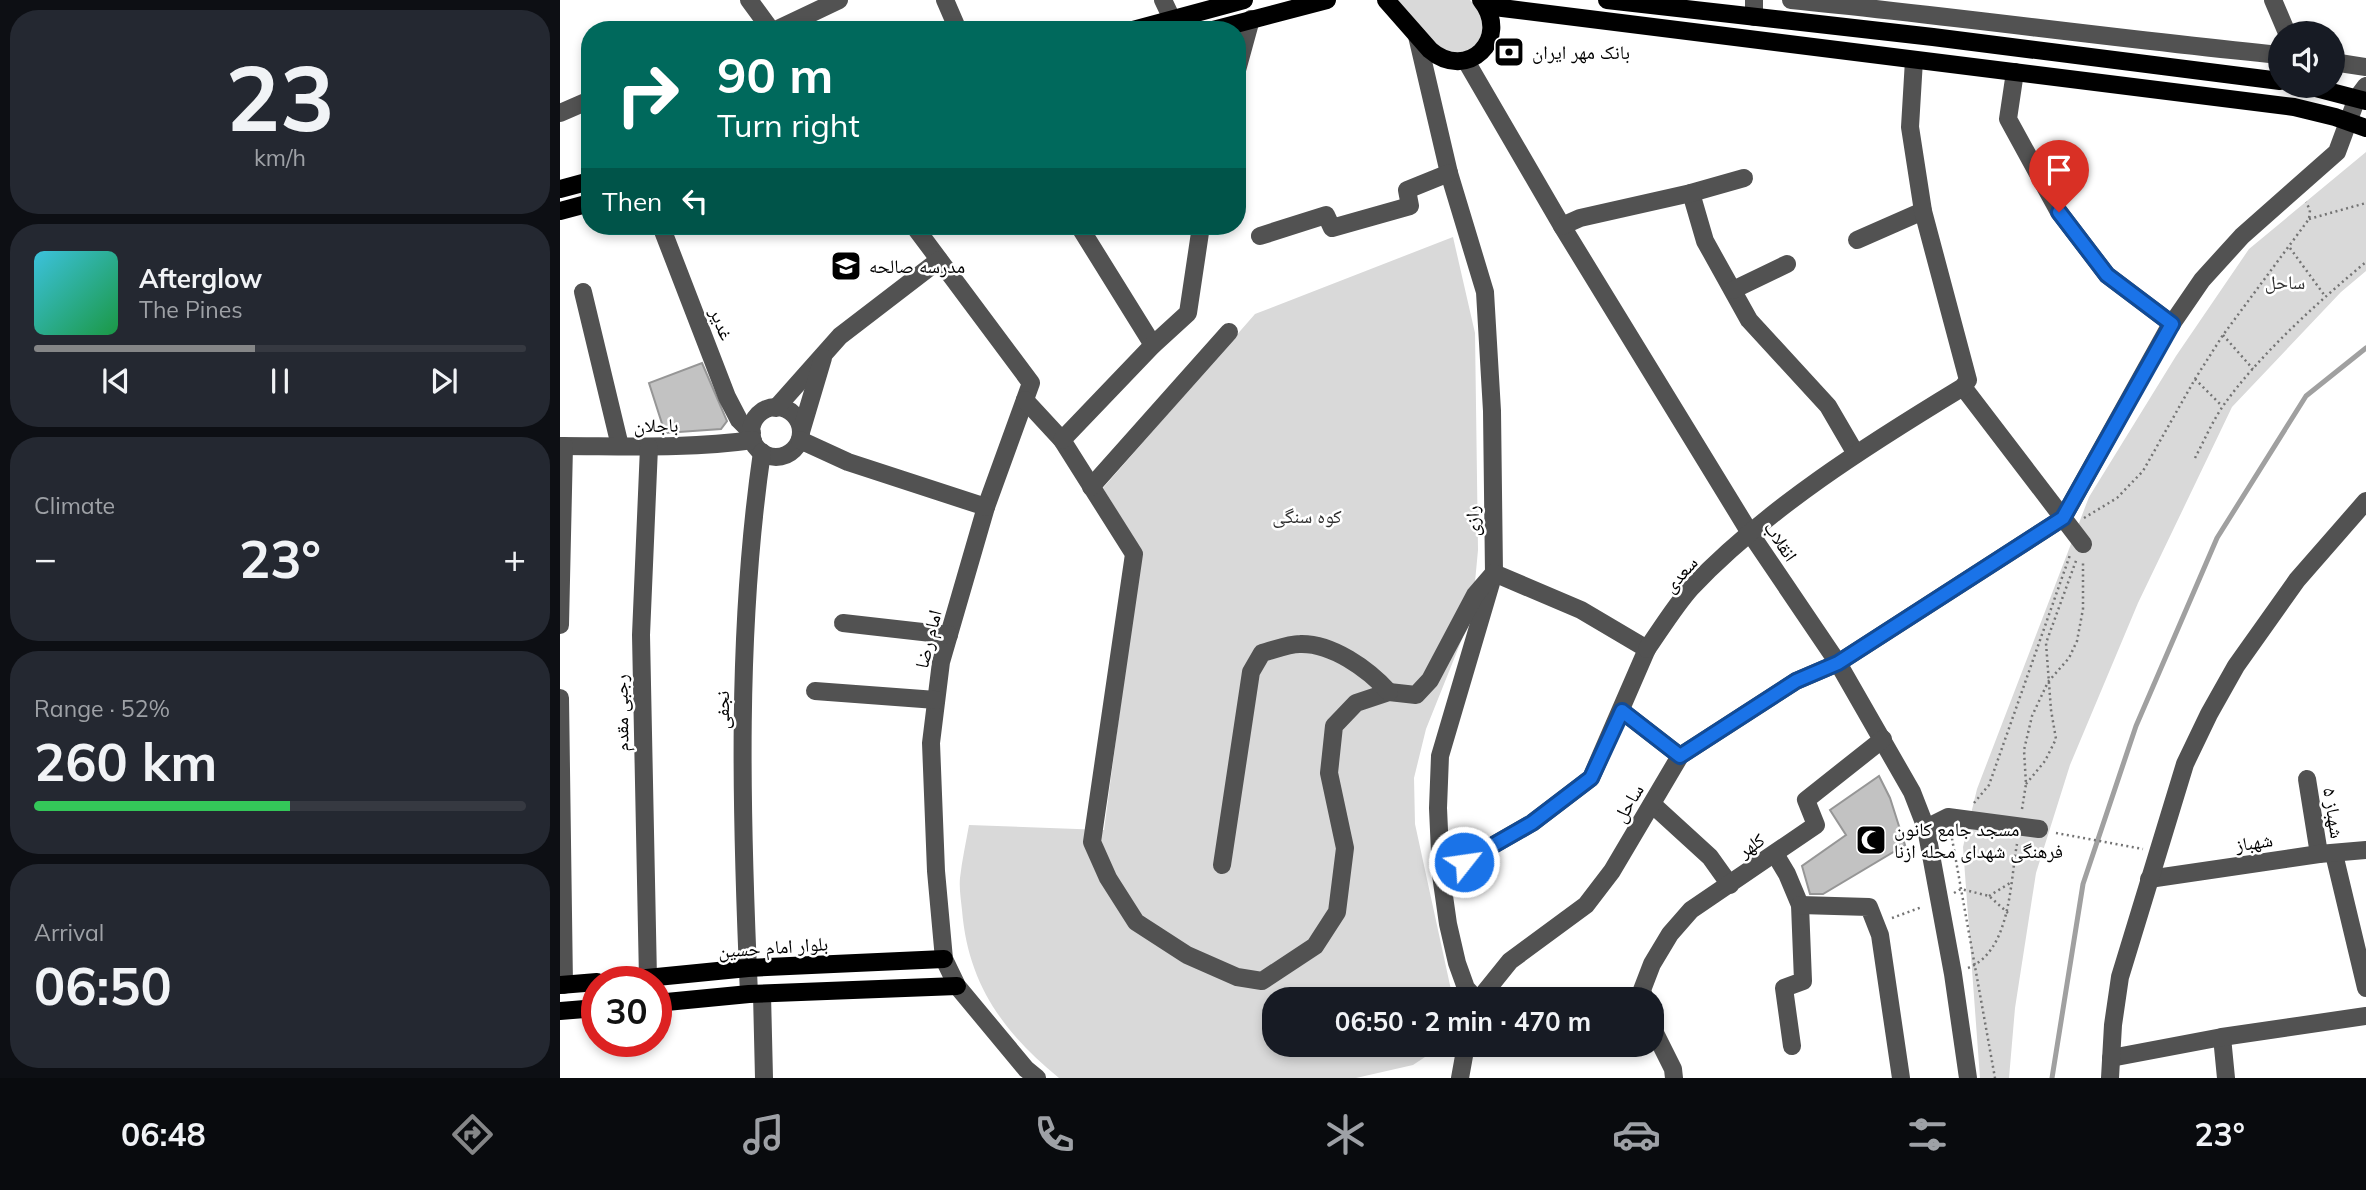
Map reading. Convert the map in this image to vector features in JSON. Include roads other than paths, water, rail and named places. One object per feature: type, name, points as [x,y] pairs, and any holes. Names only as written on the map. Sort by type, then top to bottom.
[{"type":"main road","points":[[1165,21],[1244,0]]},
{"type":"main road","points":[[1244,21],[1327,0]]},
{"type":"main road","points":[[1386,0],[1437,57],[1457,62],[1476,56],[1489,41],[1492,20],[1484,3]]},
{"type":"main road","points":[[1607,0],[1754,8],[1933,37],[2268,79]]},
{"type":"main road","points":[[1484,3],[2294,107],[2358,125]]},
{"type":"main road","points":[[1922,61],[1933,37]]},
{"type":"main road","points":[[2345,92],[2363,95]]},
{"type":"main road","points":[[560,189],[581,183]]},
{"type":"main road","points":[[560,211],[581,205]]},
{"type":"main road","name":"بلوار امام حسین","points":[[672,976],[748,968],[944,960]]},
{"type":"main road","points":[[562,985],[581,983]]},
{"type":"main road","points":[[672,1002],[755,994],[957,986]]},
{"type":"main road","points":[[560,1011],[581,1009]]},
{"type":"street","points":[[749,0],[764,21]]},
{"type":"street","points":[[795,21],[839,0]]},
{"type":"street","points":[[945,0],[954,21]]},
{"type":"street","points":[[1163,0],[1172,19]]},
{"type":"street","points":[[1791,0],[1933,7],[2127,40],[2268,54]]},
{"type":"street","points":[[2273,0],[2282,21]]},
{"type":"street","points":[[1933,7],[1933,37]]},
{"type":"street","points":[[1246,37],[1251,19]]},
{"type":"street","name":"رازی","points":[[1417,36],[1449,173],[1485,292],[1492,411],[1494,573],[1440,757],[1438,808],[1441,875],[1457,963],[1466,987]]},
{"type":"street","name":"انقلاب","points":[[1466,61],[1562,226],[1750,533],[1838,663],[1912,792],[1926,828],[1969,1078]]},
{"type":"street","points":[[1922,61],[1910,127],[1923,211],[1968,380],[1963,387],[2073,532],[2172,324],[2202,280],[2242,236],[2337,152],[2358,125],[2363,95]]},
{"type":"street","points":[[2345,64],[2366,67]]},
{"type":"street","points":[[2015,72],[2008,119],[2059,212],[2107,275],[2172,324]]},
{"type":"street","points":[[560,113],[581,104]]},
{"type":"street","points":[[1260,236],[1326,215],[1332,228],[1410,206],[1407,190],[1449,173]]},
{"type":"street","points":[[1562,226],[1580,218],[1692,194],[1744,178]]},
{"type":"street","points":[[1692,194],[1705,242],[1749,320],[1828,406],[1856,454]]},
{"type":"street","points":[[1857,240],[1923,211]]},
{"type":"street","name":"غدیر","points":[[664,235],[727,397],[755,442]]},
{"type":"street","name":"امام رضا","points":[[921,235],[1031,383],[986,507],[941,662],[931,743],[936,871],[944,960],[957,986],[1026,1069],[1038,1078]]},
{"type":"street","points":[[1085,235],[1153,345]]},
{"type":"street","points":[[1062,440],[1153,345],[1188,313],[1200,235]]},
{"type":"street","points":[[776,408],[840,336],[939,260]]},
{"type":"street","points":[[1733,290],[1787,264]]},
{"type":"street","points":[[583,292],[620,446]]},
{"type":"street","points":[[1091,487],[1229,332]]},
{"type":"street","points":[[825,350],[801,436],[797,447],[784,456],[776,457],[755,442],[756,418],[762,412],[776,408],[791,412],[796,418],[801,436],[848,462],[986,507]]},
{"type":"street","name":"سعدی","points":[[1441,875],[1532,823],[1591,778],[1647,649],[1690,590],[1750,533],[1856,454],[1963,387]]},
{"type":"street","points":[[1025,400],[1062,440],[1134,554],[1092,842],[1108,878],[1136,922],[1188,955],[1237,977],[1262,981],[1315,946],[1337,912],[1345,848],[1329,772],[1334,726],[1356,703],[1389,692],[1416,695],[1430,680],[1475,595],[1494,573],[1581,610],[1647,649]]},
{"type":"street","name":"باجلان","points":[[562,446],[649,447],[755,442]]},
{"type":"street","name":"نجفی","points":[[755,442],[742,700],[748,968],[755,994],[764,1078]]},
{"type":"street","points":[[560,625],[562,446]]},
{"type":"street","name":"رجبی مقدم","points":[[648,966],[641,635],[649,447]]},
{"type":"street","points":[[2110,1078],[2120,977],[2185,764],[2236,666],[2297,580],[2366,501]]},
{"type":"street","name":"ساحل","points":[[1489,987],[1510,961],[1586,905],[1612,871],[1680,756],[1796,681],[1838,663],[2073,532]]},
{"type":"street","points":[[844,623],[949,635]]},
{"type":"street","points":[[1223,865],[1251,672],[1262,653],[1298,643],[1326,647],[1376,678],[1389,692]]},
{"type":"street","points":[[815,691],[936,700]]},
{"type":"street","points":[[560,698],[562,985]]},
{"type":"street","points":[[1622,711],[1680,756]]},
{"type":"street","name":"کلهر","points":[[1643,987],[1670,933],[1691,910],[1816,825],[1806,800],[1883,739]]},
{"type":"street","name":"شهباز ۵","points":[[2307,779],[2366,988]]},
{"type":"street","points":[[1652,804],[1710,857],[1730,885]]},
{"type":"street","points":[[1926,828],[1954,818],[2039,830]]},
{"type":"street","name":"شهباز","points":[[2149,879],[2366,850]]},
{"type":"street","points":[[1775,854],[1800,905],[1803,981],[1784,988],[1793,1046]]},
{"type":"street","points":[[1800,905],[1869,907],[1880,936],[1901,1078]]},
{"type":"street","points":[[2111,1058],[2222,1037],[2366,1016]]},
{"type":"street","points":[[2222,1037],[2226,1078]]},
{"type":"street","points":[[1664,1051],[1673,1069],[1674,1078]]},
{"type":"street","points":[[1460,1078],[1464,1057]]},
{"type":"waterway","points":[[2052,1078],[2083,884],[2136,726],[2217,538],[2306,396],[2366,348]]},
{"type":"place","name":"بانک مهر ایران","points":[[1509,52]]},
{"type":"place","name":"مدرسه صالحه","points":[[846,266]]},
{"type":"place","name":"مسجد جامع کانون فرهنگی شهدای محله ازنا","points":[[1871,840]]},
{"type":"park label","name":"کوه سنگی","points":[[1307,516]]}]
